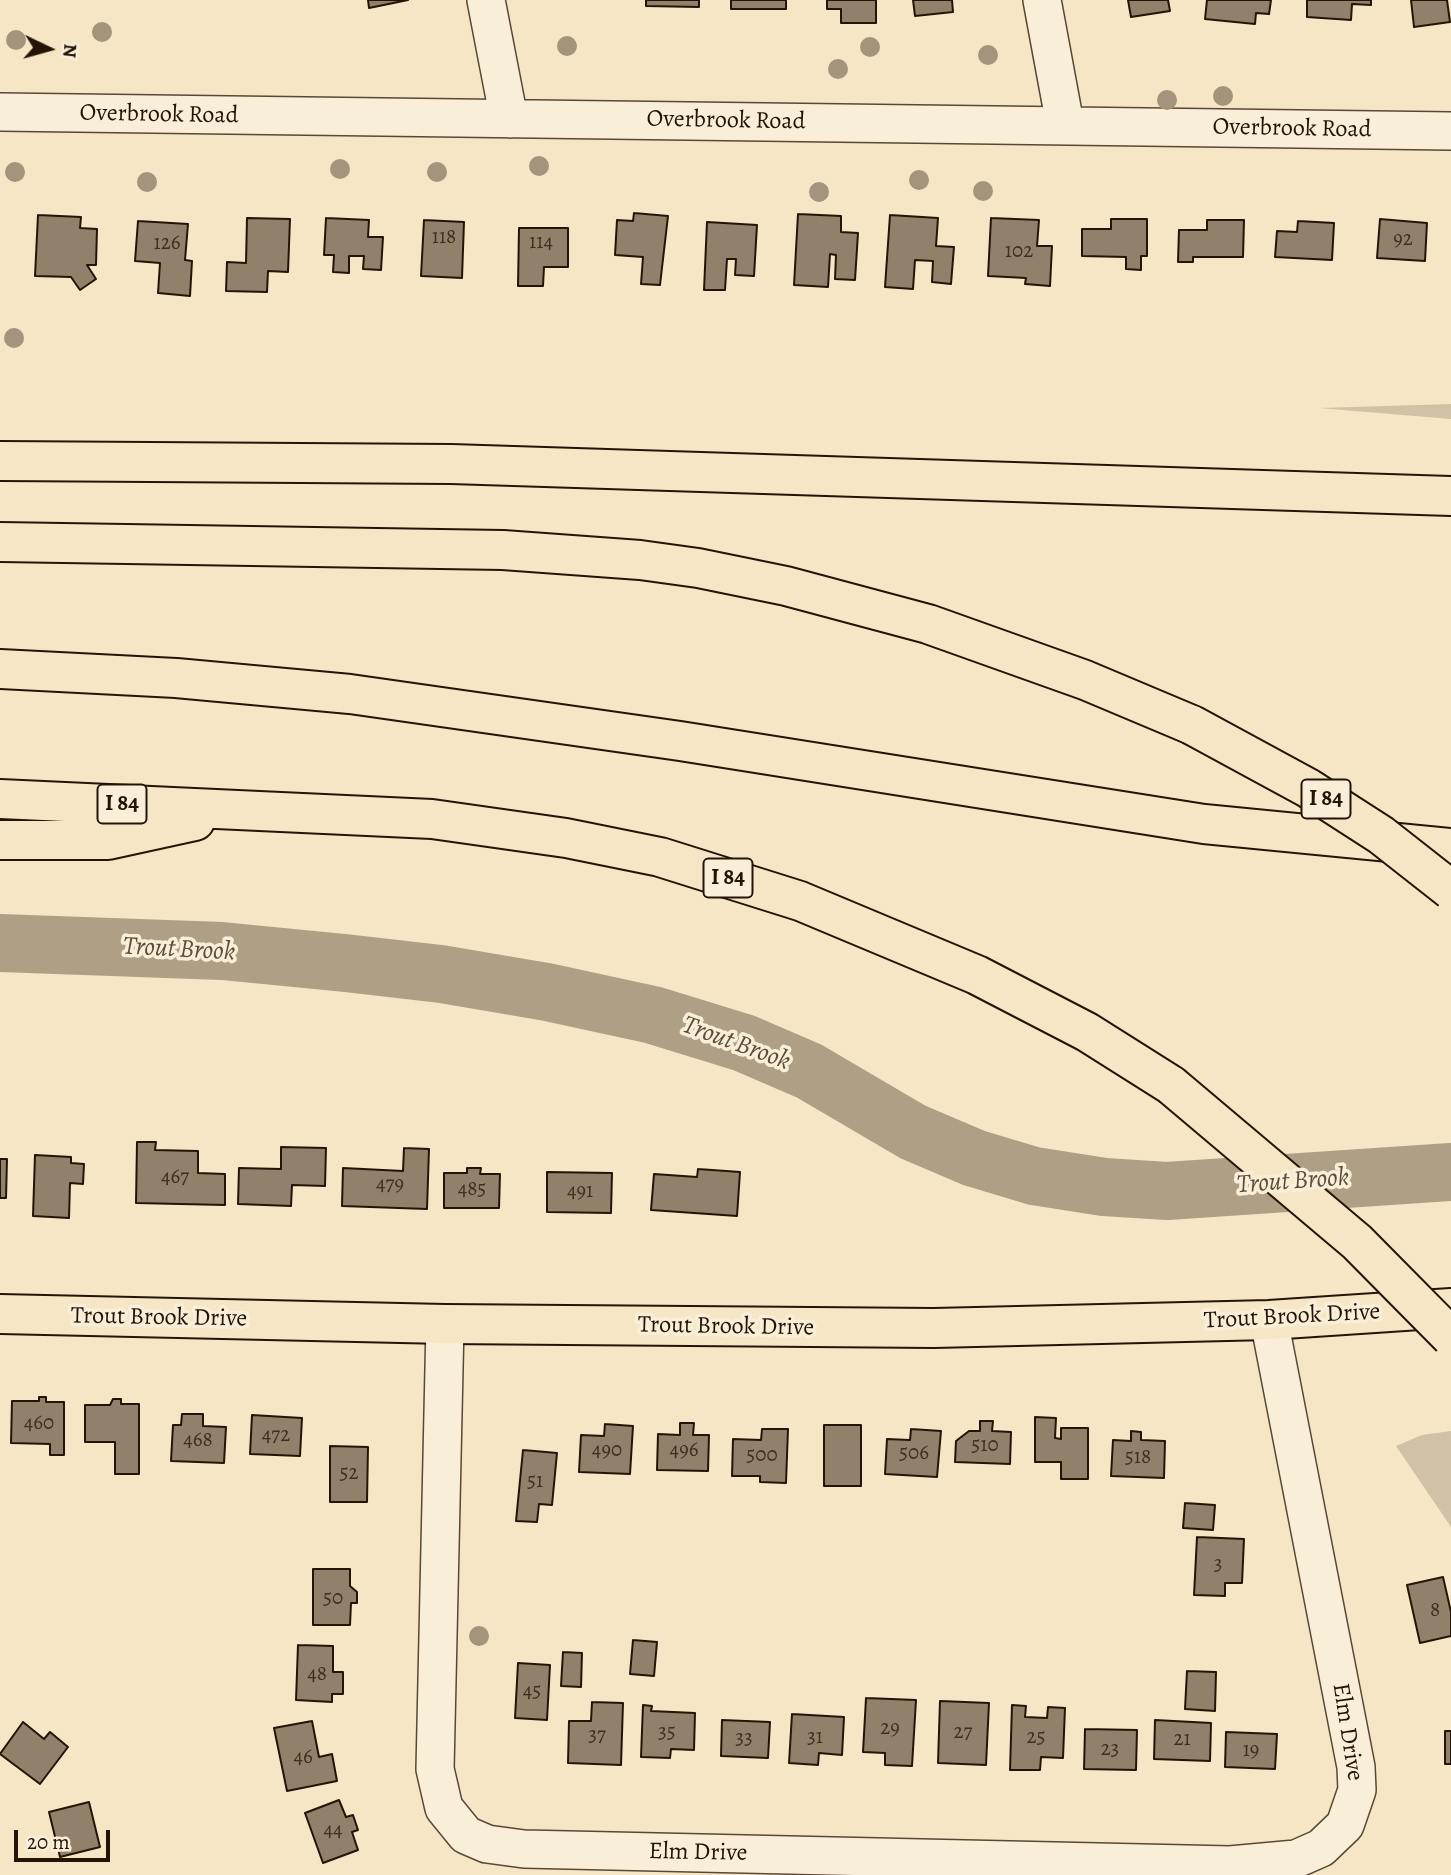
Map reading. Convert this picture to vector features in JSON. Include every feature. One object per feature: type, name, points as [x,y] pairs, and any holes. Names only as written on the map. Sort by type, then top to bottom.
[{"type":"main road","points":[[0,461],[451,464],[1451,496]]},
{"type":"main road","name":"I 84","points":[[0,542],[490,550],[600,557],[698,568],[797,588],[928,624],[1085,680],[1192,725],[1308,788],[1381,835],[1451,890]]},
{"type":"main road","points":[[0,669],[176,678],[374,697],[680,741],[1204,824],[1451,848]]},
{"type":"main road","name":"I 84","points":[[0,799],[373,815],[473,824],[660,857],[800,901],[977,975],[1087,1032],[1171,1085],[1357,1242],[1451,1337]]},
{"type":"main road","points":[[0,840],[108,840],[244,810]]},
{"type":"main road","name":"Trout Brook Drive","points":[[0,1314],[445,1324],[934,1328],[1269,1320],[1451,1308]]},
{"type":"street","points":[[486,0],[509,119]]},
{"type":"street","points":[[1042,0],[1065,124]]},
{"type":"street","name":"Overbrook Road","points":[[0,112],[1451,131]]},
{"type":"street","name":"Elm Drive","points":[[445,1324],[435,1769],[444,1808],[466,1835],[487,1844],[524,1849],[1230,1866],[1296,1860],[1321,1848],[1345,1825],[1357,1790],[1356,1767],[1269,1320]]},
{"type":"shaded area","points":[[1451,404],[1451,419],[1319,408]]},
{"type":"shaded area","points":[[1451,1431],[1451,1527],[1396,1446],[1422,1435]]},
{"type":"building","points":[[368,0],[408,0],[369,8]]},
{"type":"building","points":[[646,0],[699,0],[699,7],[646,6]]},
{"type":"building","points":[[731,0],[786,0],[786,9],[731,9]]},
{"type":"building","points":[[827,0],[876,0],[876,23],[841,23],[841,9],[827,9]]},
{"type":"building","points":[[913,0],[952,0],[953,12],[915,16]]},
{"type":"building","points":[[1128,0],[1168,0],[1170,11],[1131,17]]},
{"type":"building","points":[[1207,0],[1271,0],[1269,14],[1256,13],[1255,24],[1205,19]]},
{"type":"building","points":[[1307,0],[1371,0],[1371,5],[1352,4],[1351,20],[1307,17]]},
{"type":"building","points":[[1411,0],[1447,0],[1450,22],[1414,27]]},
{"type":"building","points":[[634,213],[668,216],[660,285],[641,284],[643,257],[615,255],[617,220],[633,221]]},
{"type":"building","points":[[798,214],[841,216],[841,232],[858,233],[855,280],[835,279],[836,255],[830,254],[828,287],[794,285]]},
{"type":"building","points":[[38,215],[81,217],[80,228],[97,229],[96,265],[87,265],[96,279],[80,290],[71,277],[35,276]]},
{"type":"building","points":[[890,215],[938,218],[936,246],[954,247],[951,284],[932,282],[933,261],[915,260],[913,289],[885,287]]},
{"type":"building","points":[[247,218],[290,219],[288,272],[268,271],[267,292],[226,291],[227,262],[246,263]]},
{"type":"building","points":[[326,218],[369,220],[368,237],[383,237],[381,270],[363,269],[364,256],[349,256],[349,273],[333,272],[334,255],[324,255]]},
{"type":"building","points":[[991,218],[1039,220],[1037,246],[1052,246],[1050,286],[1025,284],[1026,278],[988,276]]},
{"type":"building","points":[[1111,219],[1147,219],[1147,256],[1141,256],[1141,270],[1126,269],[1126,257],[1082,256],[1082,229],[1111,229]]},
{"type":"building","points":[[1380,219],[1427,223],[1425,261],[1377,258]]},
{"type":"building","points":[[424,220],[464,222],[462,278],[421,276]]},
{"type":"building","points":[[1207,220],[1244,220],[1243,257],[1193,257],[1193,262],[1178,262],[1179,230],[1207,230]]},
{"type":"building","points":[[138,221],[188,224],[185,260],[192,261],[190,296],[158,293],[160,263],[135,261]]},
{"type":"building","points":[[1298,221],[1334,223],[1332,260],[1275,257],[1277,231],[1297,232]]},
{"type":"building","points":[[707,222],[757,225],[754,276],[735,275],[736,259],[727,259],[725,290],[704,290]]},
{"type":"building","points":[[519,228],[568,228],[568,267],[544,267],[543,286],[518,286]]},
{"type":"building","points":[[137,1142],[156,1142],[155,1150],[198,1151],[198,1173],[225,1174],[225,1205],[136,1203]]},
{"type":"building","points":[[281,1147],[326,1148],[325,1186],[292,1185],[291,1206],[238,1204],[239,1168],[281,1169]]},
{"type":"building","points":[[404,1148],[429,1149],[427,1209],[342,1206],[343,1168],[403,1171]]},
{"type":"building","points":[[35,1155],[71,1157],[71,1163],[84,1164],[83,1184],[70,1183],[69,1218],[33,1216]]},
{"type":"building","points":[[0,1159],[7,1159],[6,1198],[0,1198]]},
{"type":"building","points":[[467,1168],[481,1168],[480,1174],[500,1174],[499,1208],[444,1208],[444,1173],[467,1173]]},
{"type":"building","points":[[698,1169],[740,1172],[737,1216],[651,1210],[654,1174],[697,1177]]},
{"type":"building","points":[[547,1172],[612,1173],[611,1213],[547,1212]]},
{"type":"building","points":[[39,1397],[46,1397],[46,1402],[64,1402],[64,1455],[50,1455],[50,1444],[11,1443],[12,1401],[39,1401]]},
{"type":"building","points":[[113,1399],[121,1399],[121,1404],[139,1404],[139,1474],[115,1474],[115,1442],[85,1442],[85,1405],[110,1405]]},
{"type":"building","points":[[182,1414],[203,1414],[203,1426],[226,1427],[224,1463],[171,1461],[173,1425],[181,1425]]},
{"type":"building","points":[[252,1415],[302,1418],[300,1456],[250,1454]]},
{"type":"building","points":[[1035,1417],[1056,1418],[1055,1438],[1061,1439],[1061,1428],[1088,1428],[1088,1479],[1061,1479],[1061,1462],[1035,1462]]},
{"type":"building","points":[[980,1421],[993,1421],[992,1431],[1011,1432],[1010,1464],[955,1462],[956,1441],[969,1431],[980,1431]]},
{"type":"building","points":[[680,1423],[694,1423],[693,1435],[709,1435],[708,1471],[657,1470],[658,1434],[680,1435]]},
{"type":"building","points":[[605,1424],[633,1426],[630,1474],[579,1472],[581,1435],[604,1436]]},
{"type":"building","points":[[824,1425],[861,1425],[861,1486],[824,1486]]},
{"type":"building","points":[[762,1429],[788,1429],[786,1483],[760,1482],[760,1476],[732,1476],[733,1439],[761,1440]]},
{"type":"building","points":[[911,1429],[941,1431],[937,1477],[885,1474],[887,1439],[910,1440]]},
{"type":"building","points":[[1131,1431],[1141,1432],[1141,1440],[1165,1441],[1164,1478],[1111,1476],[1113,1440],[1131,1441]]},
{"type":"building","points":[[330,1446],[368,1447],[367,1502],[330,1502]]},
{"type":"building","points":[[523,1450],[557,1453],[552,1505],[539,1504],[537,1522],[516,1521]]},
{"type":"building","points":[[1185,1503],[1215,1505],[1213,1530],[1183,1528]]},
{"type":"building","points":[[1197,1537],[1244,1539],[1242,1583],[1225,1583],[1225,1596],[1194,1595]]},
{"type":"building","points":[[313,1569],[350,1569],[350,1586],[357,1592],[357,1603],[351,1603],[350,1625],[313,1625]]},
{"type":"building","points":[[1443,1577],[1451,1612],[1451,1636],[1420,1643],[1407,1585]]},
{"type":"building","points":[[633,1640],[657,1642],[654,1676],[630,1674]]},
{"type":"building","points":[[298,1645],[333,1646],[333,1672],[343,1672],[343,1694],[332,1694],[332,1702],[296,1700]]},
{"type":"building","points":[[563,1652],[582,1653],[581,1687],[561,1686]]},
{"type":"building","points":[[518,1663],[550,1665],[547,1720],[515,1718]]},
{"type":"building","points":[[1187,1671],[1216,1672],[1215,1711],[1185,1709]]},
{"type":"building","points":[[866,1698],[916,1700],[912,1766],[885,1765],[885,1753],[863,1752]]},
{"type":"building","points":[[940,1701],[989,1703],[986,1765],[938,1763]]},
{"type":"building","points":[[592,1702],[623,1703],[621,1765],[568,1763],[569,1721],[591,1721]]},
{"type":"building","points":[[643,1705],[652,1706],[651,1711],[695,1713],[694,1750],[671,1749],[670,1758],[641,1757]]},
{"type":"building","points":[[1012,1705],[1026,1706],[1025,1717],[1047,1718],[1048,1707],[1065,1708],[1063,1758],[1041,1757],[1040,1770],[1010,1770]]},
{"type":"building","points":[[792,1714],[844,1717],[842,1755],[819,1753],[818,1765],[789,1763]]},
{"type":"building","points":[[722,1720],[770,1722],[768,1758],[721,1756]]},
{"type":"building","points":[[1155,1720],[1211,1723],[1210,1761],[1154,1759]]},
{"type":"building","points":[[312,1721],[319,1757],[332,1754],[337,1781],[287,1791],[274,1728]]},
{"type":"building","points":[[23,1722],[44,1739],[50,1732],[68,1747],[40,1784],[0,1754]]},
{"type":"building","points":[[1085,1729],[1137,1730],[1136,1770],[1084,1769]]},
{"type":"building","points":[[1445,1731],[1451,1731],[1451,1764],[1445,1764]]},
{"type":"building","points":[[1226,1732],[1277,1734],[1275,1769],[1225,1767]]},
{"type":"building","points":[[339,1800],[346,1817],[353,1815],[358,1830],[352,1832],[358,1850],[323,1863],[305,1813]]},
{"type":"building","points":[[89,1802],[100,1847],[60,1857],[49,1812]]},
{"type":"waterway","name":"Trout Brook","points":[[0,943],[222,951],[345,963],[441,974],[547,992],[653,1015],[744,1043],[809,1071],[913,1132],[974,1158],[1034,1176],[1104,1187],[1167,1191],[1451,1172]]}]
